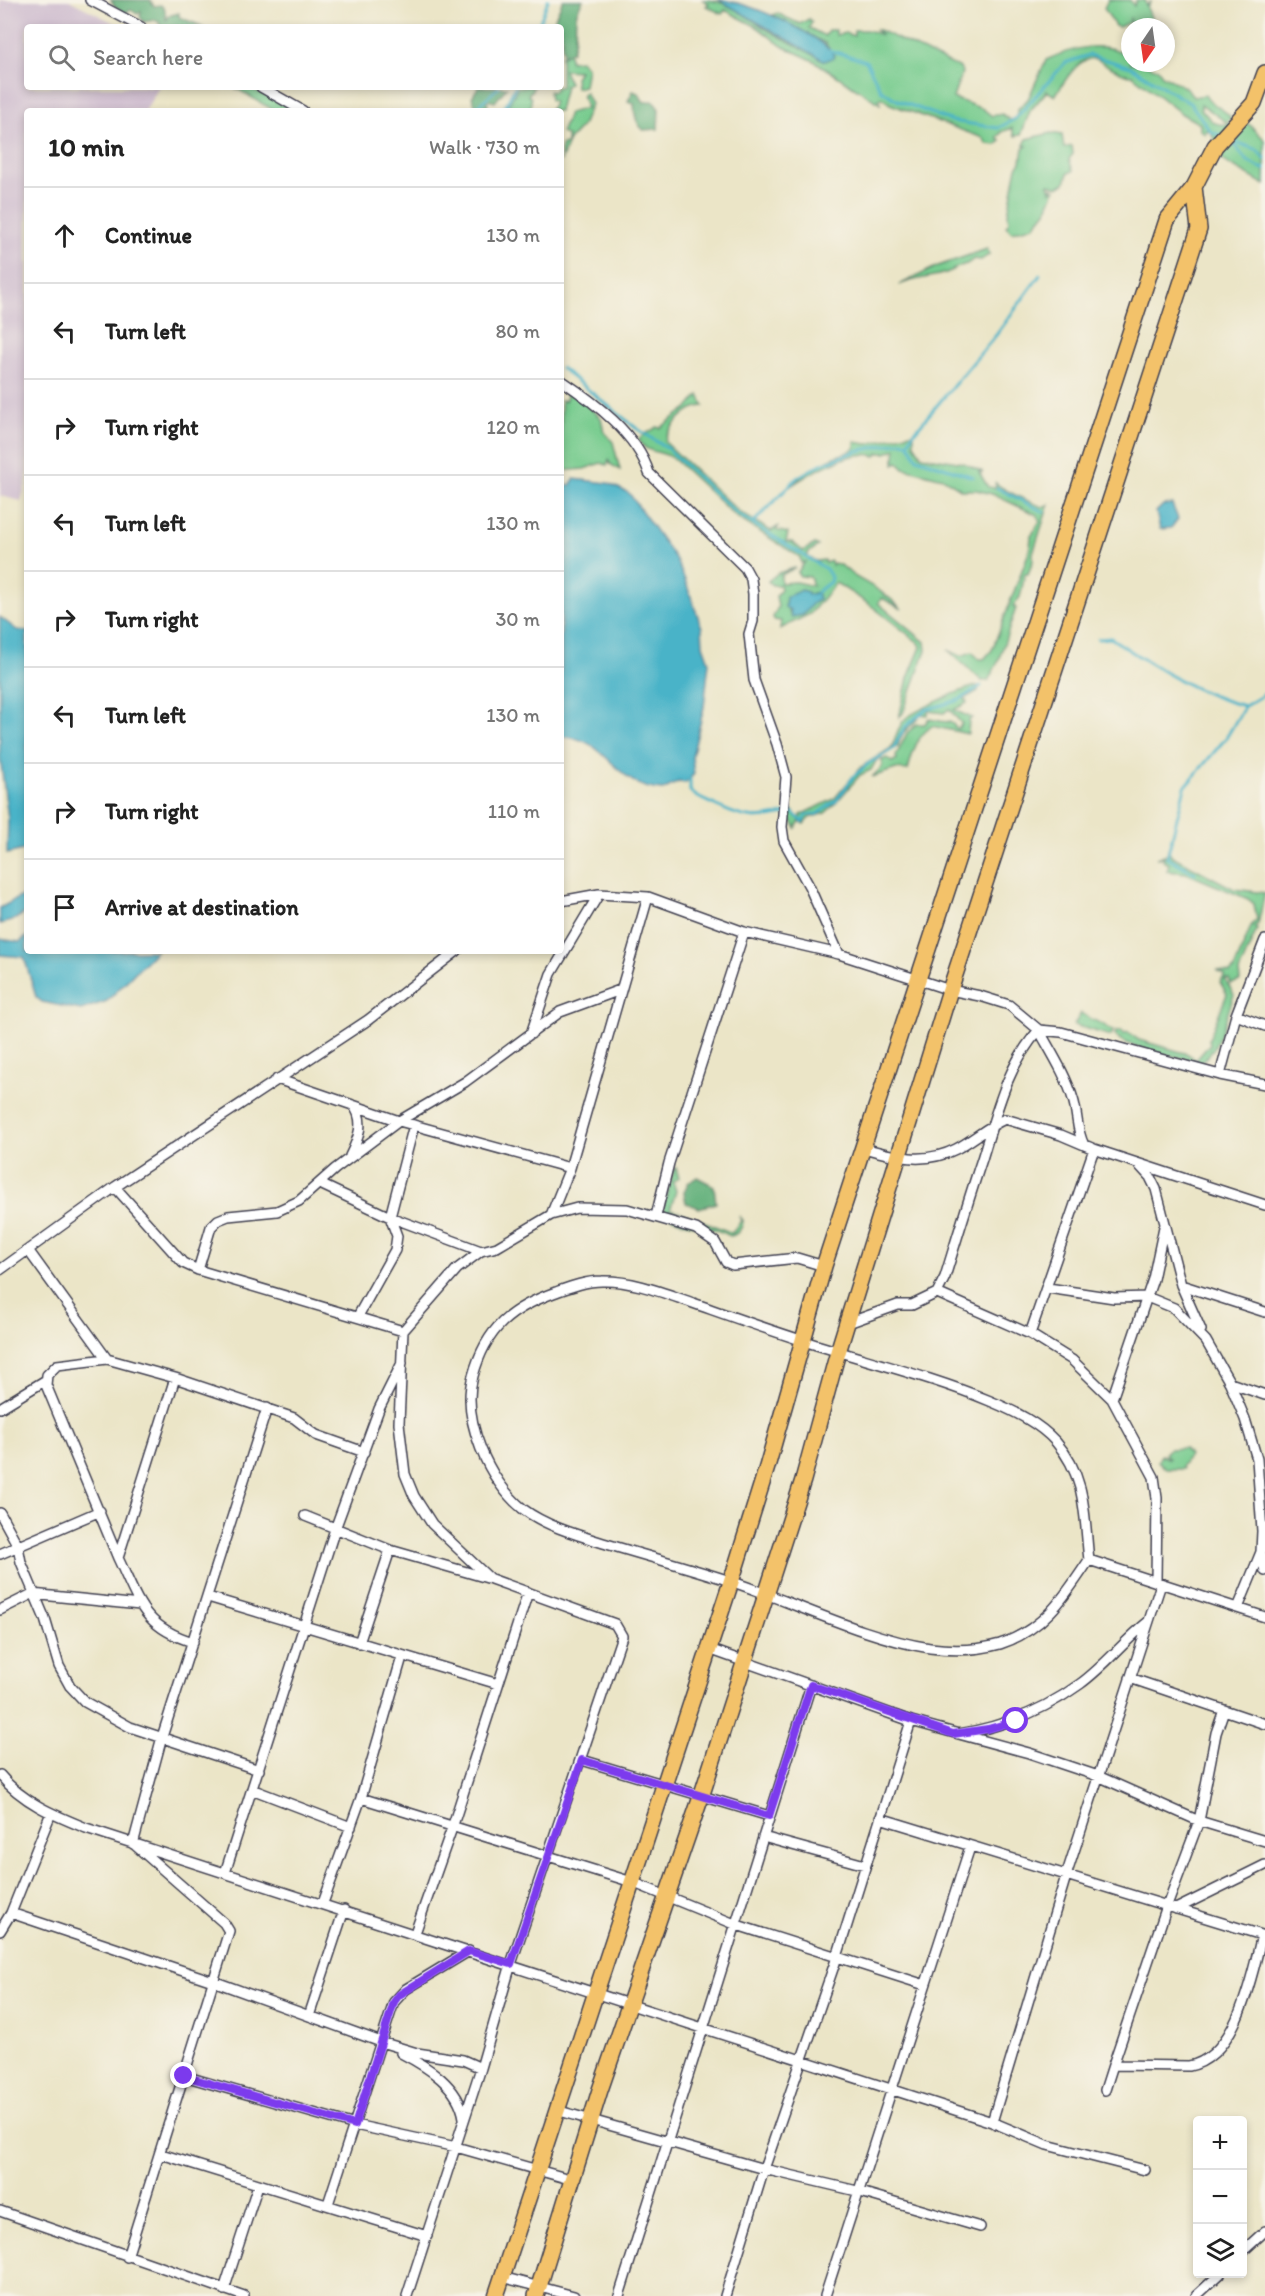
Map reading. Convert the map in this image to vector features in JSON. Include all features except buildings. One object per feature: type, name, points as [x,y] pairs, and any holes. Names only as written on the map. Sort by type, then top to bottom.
[{"type":"main road","points":[[496,2296],[731,1582],[824,1266],[1167,220],[1194,187],[1215,146],[1254,103],[1265,73]]},
{"type":"main road","points":[[537,2292],[590,2121],[745,1662],[803,1480],[838,1352],[900,1158],[950,990],[1199,230],[1194,187]]},
{"type":"street","points":[[90,0],[135,24]]},
{"type":"street","points":[[266,90],[298,108]]},
{"type":"street","points":[[564,382],[580,393],[628,437],[642,453],[649,473],[745,568],[751,579],[753,621],[749,634],[754,680],[786,777],[782,827],[784,840],[809,886],[839,954]]},
{"type":"street","points":[[564,952],[599,894]]},
{"type":"street","points":[[564,900],[599,894],[648,897],[744,932],[839,954],[950,990],[1009,1005],[1039,1030],[1069,1087],[1074,1101],[1078,1133],[1084,1145]]},
{"type":"street","points":[[551,1215],[570,1168],[648,897]]},
{"type":"street","points":[[656,1216],[669,1163],[744,932]]},
{"type":"street","points":[[1220,1075],[1236,1016],[1265,940]]},
{"type":"street","points":[[0,1270],[115,1187],[368,1020],[453,954]]},
{"type":"street","points":[[531,1034],[551,974],[563,954]]},
{"type":"street","points":[[198,1270],[211,1227],[218,1220],[228,1216],[277,1211],[299,1202],[348,1159],[399,1121],[465,1082],[568,1009],[621,990]]},
{"type":"street","points":[[1236,1016],[1265,1026]]},
{"type":"street","points":[[1039,1030],[1061,1032],[1220,1075],[1265,1084]]},
{"type":"street","points":[[848,1323],[898,1305],[912,1305],[937,1293],[945,1277],[993,1124],[1019,1054],[1039,1030]]},
{"type":"street","points":[[277,1079],[399,1121],[570,1168]]},
{"type":"street","points":[[348,1159],[355,1147],[360,1123],[358,1110],[353,1105]]},
{"type":"street","points":[[864,1148],[900,1158],[933,1157],[956,1149],[993,1124],[1005,1119],[1025,1123],[1138,1164],[1265,1204]]},
{"type":"street","points":[[358,1316],[395,1250],[397,1236],[390,1217],[414,1125]]},
{"type":"street","points":[[1030,1334],[1048,1288],[1094,1149]]},
{"type":"street","points":[[1138,1164],[1153,1183],[1181,1285],[1206,1341],[1230,1383],[1245,1419],[1257,1459],[1263,1503],[1261,1552],[1265,1571]]},
{"type":"street","points":[[320,1184],[390,1217],[481,1251]]},
{"type":"street","points":[[115,1187],[177,1258],[198,1270],[403,1331]]},
{"type":"street","points":[[491,1580],[432,1524],[414,1496],[405,1474],[399,1423],[403,1331],[457,1269],[481,1251],[497,1247],[551,1215],[577,1208],[627,1209],[696,1229],[709,1236],[726,1262],[733,1265],[797,1258],[824,1266]]},
{"type":"street","points":[[1112,1399],[1147,1297],[1165,1221]]},
{"type":"street","points":[[28,1250],[107,1359]]},
{"type":"street","points":[[599,1281],[623,1282],[660,1292],[803,1341],[989,1400],[1024,1416],[1054,1440],[1078,1475],[1083,1498],[1089,1560],[1050,1615],[1024,1634],[998,1645],[954,1650],[927,1647],[856,1627],[731,1582],[578,1535],[526,1512],[509,1496],[487,1462],[473,1424],[471,1381],[481,1349],[493,1331],[514,1311],[530,1301],[573,1286],[599,1281]]},
{"type":"street","points":[[1181,1285],[1265,1312]]},
{"type":"street","points":[[1048,1288],[1114,1298],[1147,1297],[1174,1308],[1206,1341]]},
{"type":"street","points":[[937,1293],[1030,1334],[1072,1360],[1112,1399],[1154,1477],[1157,1498],[1158,1583],[1148,1622],[1066,1876],[992,2122]]},
{"type":"street","points":[[0,1408],[46,1380],[51,1368],[57,1365],[107,1359],[267,1408],[294,1418],[323,1437],[363,1452]]},
{"type":"street","points":[[225,1873],[254,1790],[335,1529],[385,1395],[403,1361]]},
{"type":"street","points":[[118,1558],[175,1378]]},
{"type":"street","points":[[46,1380],[118,1558],[140,1605],[162,1630],[193,1642]]},
{"type":"street","points":[[1230,1383],[1265,1395]]},
{"type":"street","points":[[133,1844],[162,1737],[267,1408]]},
{"type":"street","points":[[0,1554],[100,1511]]},
{"type":"street","points":[[0,1513],[18,1546],[32,1594],[45,1619],[59,1666],[70,1686],[85,1702],[130,1727],[259,1770]]},
{"type":"street","points":[[305,1516],[390,1550],[528,1592],[615,1624],[621,1630],[621,1642],[511,1964],[465,2120],[407,2296]]},
{"type":"street","points":[[359,1644],[390,1550]]},
{"type":"street","points":[[1238,1608],[1261,1552]]},
{"type":"street","points":[[1089,1560],[1265,1617]]},
{"type":"street","points":[[415,1933],[452,1828],[528,1592]]},
{"type":"street","points":[[0,1610],[32,1594],[140,1605]]},
{"type":"street","points":[[208,1597],[498,1684]]},
{"type":"street","points":[[953,1734],[988,1729],[1016,1721],[1051,1703],[1081,1684],[1124,1641],[1148,1622]]},
{"type":"street","points":[[708,1649],[911,1721],[1029,1753],[1098,1776],[1199,1821],[1265,1841]]},
{"type":"street","points":[[323,1903],[361,1798],[402,1657]]},
{"type":"street","points":[[1130,1678],[1265,1724]]},
{"type":"street","points":[[619,2296],[701,2028],[737,1925],[811,1685]]},
{"type":"street","points":[[1105,2090],[1171,1908],[1199,1821],[1216,1733],[1224,1710]]},
{"type":"street","points":[[725,2296],[764,2169],[837,1957],[911,1721]]},
{"type":"street","points":[[582,1760],[664,1782],[769,1816]]},
{"type":"street","points":[[0,1775],[32,1803],[51,1813],[133,1844],[323,1903],[889,2091],[992,2122],[1047,2145],[1145,2170]]},
{"type":"street","points":[[254,1790],[351,1827]]},
{"type":"street","points":[[361,1798],[632,1882],[737,1925],[925,1985]]},
{"type":"street","points":[[0,1931],[11,1913],[51,1813]]},
{"type":"street","points":[[880,1818],[1263,1936],[1242,2005],[1233,2026],[1218,2049],[1199,2064],[1189,2066],[1113,2065]]},
{"type":"street","points":[[763,1837],[865,1865]]},
{"type":"street","points":[[127,2257],[162,2154],[228,1936],[228,1928],[133,1844]]},
{"type":"street","points":[[825,2296],[889,2091],[970,1847]]},
{"type":"street","points":[[1171,1908],[1265,1864]]},
{"type":"street","points":[[309,2016],[344,1910]]},
{"type":"street","points":[[11,1913],[213,1981],[381,2042],[417,2053],[463,2060],[481,2068]]},
{"type":"street","points":[[328,2204],[394,2002],[399,1995],[469,1951]]},
{"type":"street","points":[[381,2042],[419,2062],[447,2084],[462,2106],[465,2120]]},
{"type":"street","points":[[184,2076],[355,2125],[456,2147],[573,2180]]},
{"type":"street","points":[[556,2110],[764,2169],[857,2191],[980,2227]]},
{"type":"street","points":[[162,2154],[427,2236]]},
{"type":"street","points":[[224,2289],[258,2185]]},
{"type":"street","points":[[0,2211],[244,2296]]},
{"type":"street","points":[[1247,2247],[1265,2231]]},
{"type":"street","points":[[502,2277],[537,2292],[574,2296]]},
{"type":"street","points":[[1196,2296],[1216,2278]]},
{"type":"shaded area","points":[[0,0],[69,0],[116,24],[24,24],[24,90],[157,90],[147,108],[24,108],[24,490],[21,501],[0,496]]},
{"type":"green space","points":[[111,0],[150,0],[154,6],[161,5],[165,10],[166,21],[168,16],[179,13],[179,17],[196,24],[160,24],[155,20],[144,22],[140,17],[141,11],[137,14],[131,10],[125,13],[115,7]]},
{"type":"green space","points":[[563,0],[583,0],[577,13],[572,51],[564,55],[564,24],[554,24]]},
{"type":"green space","points":[[703,0],[721,3],[737,10],[825,61],[831,51],[825,43],[773,15],[777,13],[800,24],[809,19],[812,22],[809,28],[825,36],[828,30],[836,30],[836,35],[845,33],[854,36],[854,30],[867,30],[882,35],[876,30],[879,30],[960,68],[962,72],[953,98],[983,109],[992,116],[1002,114],[1010,120],[1015,119],[1018,109],[1028,99],[1046,60],[1088,47],[1120,51],[1121,72],[1160,72],[1188,89],[1193,97],[1205,95],[1210,102],[1225,111],[1231,118],[1226,122],[1201,104],[1202,110],[1215,123],[1226,124],[1240,120],[1250,125],[1265,140],[1265,185],[1223,161],[1211,132],[1206,130],[1205,134],[1200,130],[1200,124],[1182,114],[1132,75],[1123,73],[1092,58],[1085,60],[1073,70],[1055,96],[1047,91],[1030,111],[1021,135],[1015,136],[1012,128],[1002,132],[997,138],[1001,141],[996,145],[987,144],[983,138],[890,104],[882,98],[879,99],[880,104],[814,61],[782,46],[757,27],[725,10],[722,14],[706,6],[709,4]]},
{"type":"green space","points":[[1108,0],[1130,0],[1134,6],[1136,0],[1145,0],[1146,6],[1151,1],[1147,8],[1151,18],[1121,18],[1119,27],[1115,26],[1104,8]]},
{"type":"green space","points":[[569,52],[570,61],[581,60],[587,68],[584,86],[576,88],[575,77],[579,71],[564,70],[564,54]]},
{"type":"green space","points":[[564,70],[569,83],[565,86],[560,108],[551,108],[554,101],[550,100],[549,91],[564,90]]},
{"type":"green space","points":[[239,90],[252,90],[264,94],[288,108],[270,108]]},
{"type":"green space","points":[[476,90],[505,90],[495,102],[487,100],[488,107],[486,108],[475,105],[472,97]]},
{"type":"green space","points":[[516,90],[532,90],[528,95],[531,98],[531,108],[508,108]]},
{"type":"green space","points":[[633,91],[638,93],[644,102],[653,101],[659,109],[658,129],[643,130],[638,124],[634,104],[628,101]]},
{"type":"green space","points":[[585,92],[591,104],[582,126],[569,140],[564,153],[567,136],[564,134],[564,126],[569,113],[586,108],[582,95]]},
{"type":"green space","points":[[1051,133],[1062,135],[1064,148],[1072,146],[1073,154],[1069,159],[1073,171],[1068,173],[1065,183],[1058,187],[1049,184],[1049,188],[1053,188],[1050,191],[1055,190],[1046,211],[1034,226],[1012,232],[1006,226],[1009,222],[1008,213],[1017,167],[1021,162],[1023,148],[1027,146],[1024,145],[1027,139]]},
{"type":"green space","points":[[987,249],[990,254],[981,260],[974,259],[946,273],[899,285],[938,266]]},
{"type":"green space","points":[[564,391],[576,395],[601,418],[604,432],[613,442],[620,470],[610,464],[609,460],[607,465],[601,463],[584,469],[564,471],[564,401],[567,396]]},
{"type":"green space","points":[[699,395],[704,406],[685,413],[674,424],[665,442],[739,512],[771,531],[779,526],[776,530],[788,533],[786,542],[792,542],[803,551],[815,544],[818,546],[808,553],[808,557],[816,561],[824,560],[825,563],[831,561],[832,565],[834,563],[840,565],[891,599],[902,609],[882,598],[878,603],[925,642],[926,650],[903,713],[899,717],[908,678],[921,647],[919,643],[869,604],[836,583],[810,614],[780,629],[781,621],[774,620],[773,617],[778,607],[776,596],[781,589],[780,585],[772,585],[768,581],[778,573],[795,568],[781,575],[781,583],[796,582],[813,586],[810,577],[800,576],[797,573],[805,562],[801,563],[800,557],[736,517],[674,459],[648,449],[641,443],[639,438],[657,427],[660,428],[690,406]],"holes":[[[807,592],[807,595],[817,592],[818,601],[812,603],[803,615],[791,617],[785,603]]]},
{"type":"green space","points":[[914,432],[914,444],[922,456],[964,463],[983,472],[979,472],[988,487],[996,488],[995,482],[1009,492],[1038,505],[1043,507],[1049,504],[1033,553],[1033,561],[1028,574],[1025,574],[1020,597],[1013,607],[1016,608],[998,662],[988,681],[982,681],[948,650],[961,656],[972,652],[979,659],[984,659],[992,650],[1030,549],[1031,536],[1040,521],[1037,515],[992,494],[976,490],[962,490],[943,478],[904,468],[898,462],[894,464],[896,449],[878,453],[876,456],[866,455],[842,459],[788,488],[812,469],[855,448],[855,442],[868,444]]},
{"type":"green space","points":[[979,686],[978,691],[965,698],[967,703],[954,710],[972,718],[969,720],[968,734],[932,726],[919,740],[908,770],[896,769],[872,777],[882,767],[882,760],[887,758],[892,762],[897,759],[896,756],[907,733],[917,724],[925,724],[928,719],[950,721],[957,729],[962,724],[949,709],[944,713],[928,711],[928,715],[920,714],[903,734],[898,746],[876,761],[871,770],[860,775],[834,805],[825,813],[809,818],[804,824],[800,821],[796,828],[788,815],[788,805],[800,820],[801,815],[834,799],[861,767],[891,748],[905,719],[940,700]]},
{"type":"green space","points":[[1168,850],[1172,856],[1234,889],[1265,893],[1258,924],[1254,927],[1257,929],[1239,972],[1240,981],[1231,984],[1229,979],[1225,979],[1234,995],[1222,1032],[1213,1049],[1200,1062],[1141,1048],[1115,1035],[1116,1031],[1123,1031],[1124,1034],[1127,1032],[1139,1040],[1188,1054],[1196,1060],[1210,1044],[1209,1039],[1227,994],[1220,982],[1225,975],[1216,970],[1230,973],[1234,969],[1252,924],[1257,920],[1254,904],[1248,899],[1186,873],[1167,871],[1169,864],[1163,861],[1164,857],[1156,858],[1167,854]]},
{"type":"green space","points":[[1081,1013],[1113,1031],[1111,1036],[1074,1025]]},
{"type":"green space","points":[[676,1168],[679,1178],[673,1182],[676,1191],[670,1210],[675,1210],[681,1217],[683,1216],[680,1212],[732,1233],[741,1221],[739,1216],[743,1220],[738,1232],[730,1236],[714,1229],[674,1219],[667,1214],[663,1208]]},
{"type":"green space","points":[[697,1177],[714,1186],[716,1203],[699,1208],[686,1203],[684,1192],[688,1183]]},
{"type":"green space","points":[[1184,1448],[1189,1455],[1182,1466],[1183,1469],[1166,1469],[1158,1461],[1161,1455],[1170,1459],[1165,1454],[1169,1449]]},
{"type":"water","points":[[719,0],[731,1],[780,19],[826,46],[834,55],[833,58],[825,61]]},
{"type":"water","points":[[574,479],[608,483],[629,493],[675,558],[685,580],[702,628],[703,645],[709,662],[704,707],[692,757],[694,774],[686,783],[678,782],[663,790],[646,787],[633,781],[590,744],[564,737],[564,484],[570,485]]},
{"type":"water","points":[[1172,504],[1178,519],[1171,528],[1160,529],[1156,512],[1163,505]]},
{"type":"water","points":[[801,590],[808,592],[808,595],[817,592],[819,599],[803,615],[791,617],[790,610],[785,607],[786,597]]},
{"type":"water","points":[[0,617],[17,630],[24,631],[24,850],[7,854],[8,819],[0,756]]},
{"type":"water","points":[[24,895],[24,914],[12,921],[0,924],[0,908]]},
{"type":"water","points":[[0,939],[20,942],[24,939],[24,954],[153,954],[107,1001],[81,1010],[42,1002],[36,997],[24,957],[0,955]]},
{"type":"waterway","points":[[539,24],[548,0]]},
{"type":"waterway","points":[[829,50],[866,61],[881,90],[897,100],[952,121],[998,128],[1015,119],[1065,63],[1089,55],[1131,67],[1191,104],[1211,132],[1220,135]]},
{"type":"waterway","points":[[475,108],[496,90]]},
{"type":"waterway","points":[[504,108],[514,90]]},
{"type":"waterway","points":[[1228,139],[1257,150],[1265,159]]},
{"type":"waterway","points":[[1233,142],[1246,159],[1265,169]]},
{"type":"waterway","points":[[908,443],[912,435],[997,334],[1040,275]]},
{"type":"waterway","points":[[564,370],[636,428],[668,449],[737,514],[826,569],[831,577],[830,582],[817,592]]},
{"type":"waterway","points":[[753,523],[798,477],[821,464],[857,451],[901,442],[908,443],[917,458],[973,477]]},
{"type":"waterway","points":[[997,488],[1044,512]]},
{"type":"waterway","points":[[1098,639],[1111,638],[1158,668],[1192,686],[1244,706]]},
{"type":"waterway","points":[[690,779],[690,791],[693,794],[729,812],[754,818],[792,812],[803,822],[806,815],[817,814],[836,801],[854,776],[869,763],[893,749],[905,727],[925,710],[959,700],[981,686]]},
{"type":"waterway","points":[[1195,873],[1167,857],[1185,787],[1226,738],[1245,706],[1265,694]]},
{"type":"route","points":[[184,2076],[355,2125],[394,2002],[399,1995],[469,1951],[511,1964],[582,1760],[664,1782],[769,1816],[811,1685],[953,1734],[988,1729],[1016,1721]]}]
